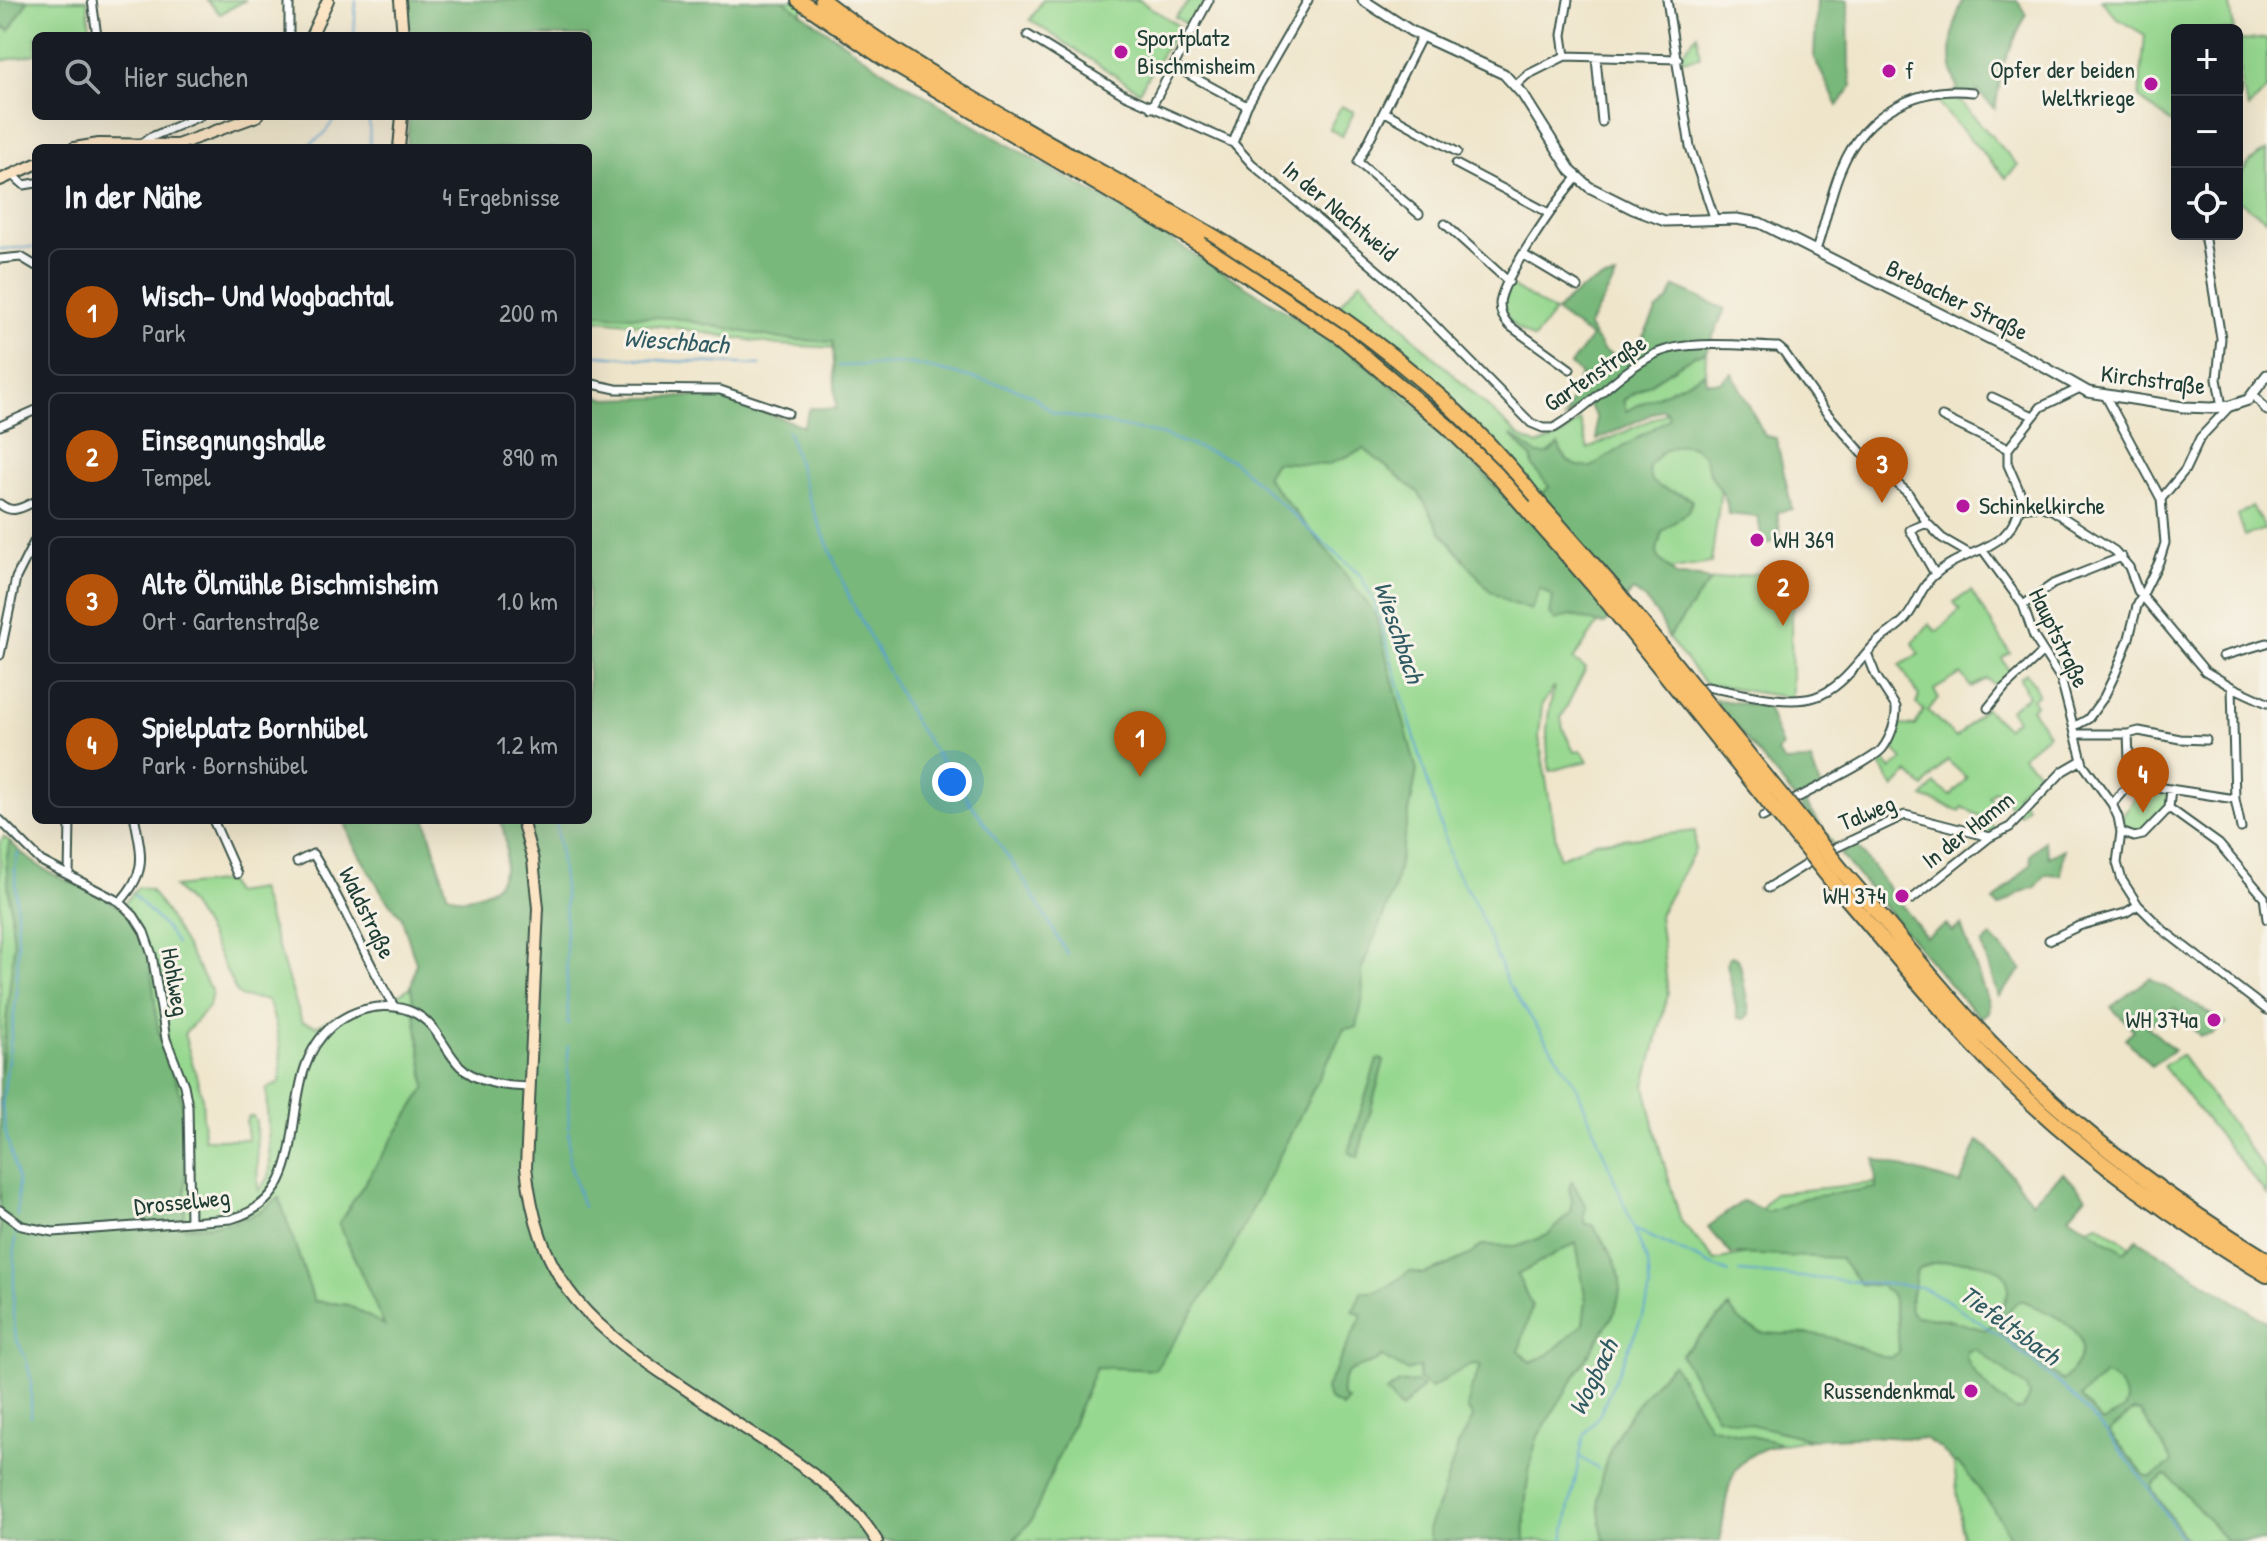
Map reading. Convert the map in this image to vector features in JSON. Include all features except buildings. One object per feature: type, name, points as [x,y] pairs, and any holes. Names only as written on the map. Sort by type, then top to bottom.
[{"type":"highway","points":[[799,0],[885,59],[1295,286],[1351,323],[1407,366],[1461,414],[1510,465],[1538,502],[1611,585],[1837,876],[1937,985],[2032,1083],[2136,1171],[2189,1210],[2267,1260]]},
{"type":"highway","points":[[822,0],[893,50],[1144,205],[1314,318],[1393,378],[1497,475],[1601,594],[1980,1052],[2022,1092],[2128,1181],[2182,1221],[2267,1275]]},
{"type":"main road","points":[[313,32],[328,0]]},
{"type":"main road","points":[[400,0],[403,32]]},
{"type":"main road","points":[[163,144],[186,143],[246,120]]},
{"type":"main road","points":[[399,144],[402,120]]},
{"type":"main road","points":[[0,180],[32,166]]},
{"type":"main road","points":[[523,824],[533,860],[539,942],[526,1167],[529,1195],[549,1258],[578,1304],[599,1327],[823,1480],[860,1516],[877,1541]]},
{"type":"street","points":[[92,0],[96,32]]},
{"type":"street","points":[[289,0],[289,32]]},
{"type":"street","points":[[1151,108],[1209,0]]},
{"type":"street","points":[[1028,35],[1114,90],[1233,143],[1247,106],[1308,0]]},
{"type":"street","name":"Brebacher Straße","points":[[1363,0],[1400,25],[1504,74],[1516,85],[1577,178],[1589,187],[1665,221],[1753,221],[2030,359],[2078,389]]},
{"type":"street","points":[[1565,56],[1562,35],[1568,0]]},
{"type":"street","points":[[1667,0],[1690,147],[1715,220]]},
{"type":"street","points":[[1419,214],[1358,162],[1422,36]]},
{"type":"street","points":[[1516,85],[1527,75],[1565,56],[1678,59]]},
{"type":"street","points":[[1596,58],[1602,122]]},
{"type":"street","points":[[1173,66],[1247,106]]},
{"type":"street","points":[[1816,250],[1841,169],[1853,146],[1870,125],[1906,100],[1952,89],[1973,92]]},
{"type":"street","points":[[1385,112],[1457,152]]},
{"type":"street","points":[[141,144],[191,120]]},
{"type":"street","name":"In der Nachtweid","points":[[1233,143],[1252,164],[1374,266],[1419,311]]},
{"type":"street","points":[[1456,164],[1549,213]]},
{"type":"street","points":[[13,175],[24,185],[32,184]]},
{"type":"street","points":[[1570,369],[1507,323],[1500,305],[1502,292],[1549,213],[1577,178]]},
{"type":"street","points":[[1445,224],[1509,282]]},
{"type":"street","points":[[2161,499],[2185,470],[2200,438],[2223,416],[2226,406],[2217,385],[2221,338],[2205,240]]},
{"type":"street","points":[[1524,255],[1578,287]]},
{"type":"street","points":[[0,259],[21,257],[32,264]]},
{"type":"street","name":"Gartenstraße","points":[[1419,311],[1520,414],[1543,428],[1554,428],[1600,391],[1654,355],[1670,349],[1697,343],[1782,349],[1831,417],[1862,453],[1908,493],[1927,523],[1942,538],[1968,553]]},
{"type":"street","points":[[2226,406],[2241,403],[2253,394],[2267,375]]},
{"type":"street","points":[[592,384],[616,389],[720,390],[788,413]]},
{"type":"street","name":"Kirchstraße","points":[[2008,449],[2033,416],[2049,402],[2067,397],[2078,389],[2183,407],[2226,406]]},
{"type":"street","points":[[2253,394],[2267,411]]},
{"type":"street","points":[[2076,730],[2104,697],[2165,543],[2161,499],[2105,395]]},
{"type":"street","points":[[1992,397],[2033,416]]},
{"type":"street","points":[[0,426],[32,412]]},
{"type":"street","points":[[1675,697],[1700,687],[1795,701],[1832,690],[1906,618],[1924,585],[1935,574],[1968,553],[1983,550],[2001,540],[2013,524],[2022,497],[2008,465],[2008,449],[1942,417]]},
{"type":"street","points":[[0,504],[11,511],[32,503]]},
{"type":"street","points":[[2020,508],[2038,506],[2052,510],[2122,557],[2129,567],[2135,587],[2205,671],[2267,703]]},
{"type":"street","points":[[1927,523],[1910,530],[1935,574]]},
{"type":"street","points":[[0,655],[16,578],[32,546]]},
{"type":"street","name":"Hauptstraße","points":[[1983,550],[2023,605],[2034,637],[2061,679],[2082,760],[2112,804],[2121,832],[2118,870],[2138,905],[2163,930],[2267,1010]]},
{"type":"street","points":[[2023,605],[2053,584],[2122,557]]},
{"type":"street","points":[[2223,656],[2267,643]]},
{"type":"street","points":[[1988,708],[2005,687],[2043,652]]},
{"type":"street","points":[[1763,817],[1882,749],[1897,713],[1867,653]]},
{"type":"street","points":[[2232,687],[2235,799],[2241,828]]},
{"type":"street","points":[[2076,730],[2128,734],[2139,731],[2180,739],[2206,740]]},
{"type":"street","points":[[2112,804],[2130,783],[2128,734]]},
{"type":"street","name":"In der Hamm","points":[[1912,899],[1990,837],[2015,823],[2063,771],[2082,760]]},
{"type":"street","points":[[2130,783],[2235,799]]},
{"type":"street","points":[[2121,832],[2140,837],[2169,808],[2171,789]]},
{"type":"street","points":[[2169,808],[2209,835],[2266,897],[2267,919]]},
{"type":"street","name":"Talweg","points":[[1768,888],[1840,844],[1905,815],[1990,837]]},
{"type":"street","name":"Hohlweg","points":[[0,820],[31,854],[47,866],[120,902],[144,932],[152,955],[166,1039],[184,1085],[188,1106],[190,1222]]},
{"type":"street","points":[[69,875],[70,824]]},
{"type":"street","points":[[120,902],[138,879],[141,867],[136,824]]},
{"type":"street","points":[[215,824],[237,874]]},
{"type":"street","name":"Waldstraße","points":[[297,862],[313,854],[331,882],[376,977],[394,1006]]},
{"type":"street","points":[[2049,940],[2079,926],[2125,913],[2138,905]]},
{"type":"street","points":[[394,1006],[409,1010],[425,1020],[461,1067],[473,1075],[498,1084],[529,1087]]},
{"type":"street","name":"Drosselweg","points":[[0,1210],[22,1226],[53,1232],[243,1216],[265,1201],[283,1176],[289,1159],[297,1093],[311,1051],[323,1035],[343,1019],[394,1006]]},
{"type":"green space","points":[[0,0],[28,0],[9,31],[0,23]]},
{"type":"green space","points":[[28,0],[87,0],[91,32],[32,32],[32,55],[0,61],[0,23],[9,31]]},
{"type":"green space","points":[[207,0],[246,0],[220,14]]},
{"type":"green space","points":[[406,0],[783,0],[881,69],[1105,199],[1332,340],[1377,373],[1443,431],[1521,514],[1549,487],[1532,465],[1532,459],[1511,435],[1537,454],[1548,454],[1559,445],[1570,462],[1591,467],[1668,419],[1669,414],[1662,409],[1597,440],[1596,416],[1586,401],[1564,419],[1581,374],[1570,365],[1591,337],[1556,312],[1590,284],[1616,277],[1588,327],[1604,351],[1629,363],[1657,310],[1667,302],[1675,287],[1725,309],[1706,352],[1695,355],[1623,400],[1626,411],[1705,373],[1706,382],[1720,382],[1732,373],[1765,436],[1776,438],[1792,509],[1777,512],[1781,539],[1763,545],[1758,517],[1728,514],[1724,497],[1704,457],[1696,449],[1682,445],[1674,447],[1654,460],[1649,467],[1653,482],[1692,501],[1689,511],[1662,532],[1658,558],[1677,576],[1710,581],[1668,638],[1655,611],[1633,590],[1605,624],[1571,615],[1555,620],[1550,614],[1553,597],[1540,588],[1531,610],[1508,602],[1488,589],[1441,532],[1419,493],[1364,449],[1327,465],[1275,462],[1266,477],[1375,614],[1417,771],[1394,889],[1362,968],[1363,997],[1357,1027],[1344,1029],[1222,1269],[1155,1370],[1096,1367],[1032,1520],[1013,1541],[0,1541],[0,1081],[14,945],[6,861],[10,842],[44,869],[121,909],[144,942],[160,1038],[179,1089],[183,1110],[185,1227],[235,1222],[256,1214],[279,1198],[314,1301],[348,1305],[384,1325],[339,1223],[426,1087],[411,987],[416,963],[401,916],[386,899],[353,844],[346,824],[427,824],[447,893],[468,898],[490,890],[503,873],[506,855],[501,824],[592,824],[592,394],[607,399],[719,396],[803,426],[810,408],[836,409],[833,342],[781,339],[673,318],[592,312],[592,144],[407,144],[409,120],[592,120],[592,32],[409,32]]},
{"type":"green space","points":[[426,0],[811,0],[787,27],[1304,345],[1361,280],[1412,336],[1520,437],[1538,445],[1561,436],[1580,420],[1588,449],[1691,401],[1724,468],[1711,563],[1631,576],[1573,660],[1586,668],[1561,718],[1574,752],[1582,751],[1588,761],[1550,771],[1547,728],[1555,686],[1542,704],[1539,737],[1559,858],[1595,842],[1695,831],[1695,850],[1659,915],[1668,994],[1645,1086],[1681,1221],[1715,1261],[1744,1255],[1751,1223],[1774,1193],[1884,1182],[2070,1235],[2098,1224],[2237,1320],[2267,1541],[1963,1541],[1954,1464],[1958,1463],[1941,1429],[1781,1432],[1811,1439],[1783,1444],[1730,1431],[1696,1541],[888,1541],[836,439],[842,348],[778,345],[672,327],[592,319],[592,144],[442,144],[567,120],[592,120],[592,32],[570,32]]},
{"type":"green space","name":"Sportplatz Bischmisheim","points":[[1043,0],[1139,0],[1179,26],[1139,91],[1030,20]]},
{"type":"green space","points":[[1190,0],[1206,0],[1191,27],[1175,17]]},
{"type":"green space","points":[[1817,0],[1848,0],[1852,86],[1838,106],[1814,58]]},
{"type":"green space","points":[[1963,0],[2017,0],[2026,15],[2003,64],[1995,109],[1977,91],[1965,101],[1952,93],[1958,90],[1952,68],[1952,45],[1955,22]]},
{"type":"green space","points":[[2101,0],[2229,0],[2233,24],[2171,24],[2171,122],[2139,98],[2145,35],[2118,19]]},
{"type":"green space","points":[[1697,34],[1700,57],[1681,60],[1681,55]]},
{"type":"green space","points":[[2267,38],[2267,89],[2249,108],[2243,92],[2243,41]]},
{"type":"green space","points":[[1952,93],[2018,165],[2006,178],[1932,97]]},
{"type":"green space","points":[[1341,106],[1354,112],[1342,136],[1329,129]]},
{"type":"green space","points":[[2267,150],[2267,220],[2243,203],[2243,173],[2253,159]]},
{"type":"green space","points":[[1510,285],[1554,312],[1534,339],[1512,323],[1504,311],[1505,295]]},
{"type":"green space","points":[[1706,352],[1705,373],[1626,412],[1623,401],[1695,355]]},
{"type":"green space","points":[[2252,506],[2265,529],[2245,536],[2238,515]]},
{"type":"green space","points":[[1804,566],[1791,618],[1792,698],[1705,684],[1668,638],[1710,581]]},
{"type":"green space","points":[[1971,591],[2010,653],[2002,658],[2011,674],[1998,687],[1987,679],[1971,687],[1961,674],[1934,690],[1938,698],[1928,711],[1956,738],[1985,708],[2006,728],[2017,719],[2010,710],[2028,696],[2020,678],[2026,673],[2038,695],[2032,699],[2035,705],[2031,708],[2048,734],[2022,756],[2038,771],[2016,795],[2027,806],[2019,814],[1995,790],[1989,797],[1997,804],[1990,812],[1994,815],[1989,822],[1996,830],[1989,833],[1981,831],[1986,819],[1962,807],[1960,811],[1923,797],[1935,784],[1951,796],[1967,778],[1947,760],[1924,787],[1908,773],[1894,788],[1879,763],[1883,760],[1890,769],[1903,760],[1891,745],[1900,725],[1915,726],[1924,710],[1916,704],[1919,696],[1900,665],[1919,654],[1913,643],[1929,624],[1937,632],[1960,610],[1954,602]]},
{"type":"green space","points":[[1713,699],[1767,707],[1782,747],[1777,752],[1784,762],[1811,761],[1822,792],[1805,802],[1836,848]]},
{"type":"green space","points":[[2142,787],[2169,791],[2167,807],[2139,836],[2123,831],[2121,819]]},
{"type":"green space","points":[[4,837],[10,842],[6,861],[14,945],[0,1081],[0,842]]},
{"type":"green space","points":[[2044,841],[2049,857],[2064,849],[2061,875],[2046,874],[2036,887],[2021,892],[1999,907],[1994,901],[2031,864],[2030,855]]},
{"type":"green space","points":[[1856,845],[1926,937],[1947,925],[1952,932],[1961,925],[1989,1005],[1988,1012],[1981,1018],[1840,854]]},
{"type":"green space","points":[[227,881],[233,893],[259,889],[302,1022],[317,1026],[348,1011],[385,1003],[411,987],[426,1087],[339,1223],[385,1326],[348,1305],[314,1301],[279,1198],[256,1214],[235,1222],[185,1227],[185,1139],[181,1099],[158,1028],[145,949],[139,934],[120,908],[138,887],[150,890],[212,992],[209,1006],[184,1034],[202,1096],[204,1139],[248,1139],[246,1121],[253,1116],[256,1121],[258,1191],[269,1177],[270,1168],[266,1089],[280,1082],[281,1072],[274,1020],[268,1000],[242,997],[237,993],[202,923],[174,887]]},
{"type":"green space","points":[[1991,937],[2022,969],[1998,997],[1982,945]]},
{"type":"green space","points":[[1732,956],[1740,964],[1749,1010],[1744,1019],[1738,1018],[1727,963]]},
{"type":"green space","points":[[2150,978],[2226,1023],[2213,1034],[2200,1036],[2175,1008],[2147,1026],[2174,1050],[2151,1066],[2125,1038],[2134,1030],[2111,1007]]},
{"type":"green space","points":[[2181,1055],[2267,1173],[2267,1195],[2163,1066]]},
{"type":"green space","points":[[1377,1060],[1384,1061],[1358,1157],[1348,1152]]},
{"type":"green space","points":[[1978,1141],[1988,1148],[2032,1201],[2063,1173],[2086,1196],[2069,1216],[2124,1252],[2137,1239],[2267,1322],[2267,1541],[2227,1541],[2169,1476],[2164,1476],[2152,1485],[2152,1489],[2187,1541],[2012,1541],[1966,1472],[1925,1439],[1870,1436],[1811,1439],[1716,1416],[1681,1355],[1729,1307],[1740,1320],[1762,1332],[1825,1336],[1890,1358],[1899,1352],[1897,1317],[1891,1293],[1881,1286],[1860,1284],[1840,1258],[1731,1254],[1708,1227],[1743,1201],[1767,1212],[1804,1198],[1876,1188],[1875,1159],[1960,1184]],"holes":[[[1972,1262],[2001,1272],[2008,1286],[2007,1297],[1990,1326],[1985,1330],[1945,1319],[1915,1316],[1909,1309],[1917,1270],[1933,1263]],[[2024,1301],[2053,1315],[2075,1331],[2081,1341],[2081,1352],[2075,1366],[2062,1381],[2001,1333],[2016,1303]],[[1976,1349],[2026,1387],[2029,1396],[2023,1408],[2017,1410],[2011,1407],[1987,1386],[1968,1362],[1968,1351]],[[2104,1375],[2115,1381],[2127,1401],[2124,1410],[2102,1422],[2080,1397]],[[2133,1411],[2140,1412],[2172,1460],[2171,1464],[2151,1477],[2144,1475],[2109,1432]]]},
{"type":"green space","points":[[1572,1181],[1586,1207],[1586,1224],[1593,1225],[1617,1266],[1620,1286],[1615,1312],[1538,1436],[1527,1488],[1525,1541],[1431,1541],[1428,1530],[1458,1446],[1473,1418],[1467,1408],[1481,1366],[1469,1365],[1431,1388],[1418,1379],[1420,1367],[1407,1371],[1382,1357],[1349,1372],[1345,1377],[1342,1396],[1348,1400],[1342,1407],[1329,1400],[1326,1388],[1361,1318],[1361,1314],[1353,1311],[1362,1291],[1382,1290],[1410,1271],[1422,1274],[1443,1267],[1471,1254],[1482,1245],[1519,1246],[1548,1235],[1570,1213],[1572,1200],[1569,1188]],"holes":[[[1576,1243],[1586,1301],[1583,1324],[1548,1355],[1530,1362],[1519,1351],[1532,1306],[1517,1275]]]},
{"type":"green space","points":[[1673,1364],[1709,1426],[1783,1444],[1749,1456],[1739,1466],[1728,1491],[1720,1541],[1604,1541],[1599,1497],[1608,1455],[1636,1406]]},
{"type":"green space","points":[[1416,1382],[1423,1387],[1401,1409],[1386,1392],[1399,1383]]},
{"type":"waterway","points":[[354,32],[356,0]]},
{"type":"waterway","points":[[310,144],[323,135],[334,120]]},
{"type":"waterway","name":"Wieschbach","points":[[369,120],[370,144]]},
{"type":"waterway","points":[[0,249],[32,247]]},
{"type":"waterway","name":"Wieschbach","points":[[592,354],[761,365]]},
{"type":"waterway","name":"Wieschbach","points":[[839,366],[912,364],[1008,386],[1031,395],[1054,413],[1163,435],[1232,460],[1361,576],[1375,604],[1452,864],[1477,907],[1507,982],[1576,1085],[1648,1263],[1650,1288],[1646,1308],[1600,1414],[1584,1435],[1563,1541]]},
{"type":"waterway","points":[[788,431],[807,494],[850,599],[915,723],[1022,877],[1068,955]]},
{"type":"waterway","points":[[556,824],[565,897],[568,1024]]},
{"type":"waterway","points":[[17,1216],[18,1181],[2,1105],[17,993],[15,871],[18,853]]},
{"type":"waterway","points":[[134,895],[169,932],[176,944]]},
{"type":"waterway","points":[[568,1046],[569,1161],[583,1207]]},
{"type":"waterway","points":[[16,1229],[16,1235]]},
{"type":"waterway","name":"Tiefeltsbach","points":[[1636,1230],[1729,1273]]},
{"type":"waterway","points":[[15,1239],[13,1315],[16,1338],[31,1379],[31,1417]]},
{"type":"waterway","name":"Tiefeltsbach","points":[[1740,1272],[1921,1287],[1950,1302],[2007,1341],[2063,1387],[2107,1433],[2184,1541]]},
{"type":"waterway","points":[[1579,1456],[1598,1469]]},
{"type":"place","name":"Sportplatz Bischmisheim","points":[[1121,52]]},
{"type":"place","name":"f","points":[[1889,71]]},
{"type":"place","name":"Opfer der beiden Weltkriege","points":[[2151,84]]},
{"type":"place","name":"Alte Ölmühle Bischmisheim","points":[[1882,503]]},
{"type":"place","name":"Schinkelkirche","points":[[1963,506]]},
{"type":"place","name":"WH 369","points":[[1757,540]]},
{"type":"place","name":"Einsegnungshalle","points":[[1783,626]]},
{"type":"place","name":"Wisch- Und Wogbachtal","points":[[1140,777]]},
{"type":"place","name":"Spielplatz Bornhübel","points":[[2143,813]]},
{"type":"place","name":"WH 374","points":[[1902,896]]},
{"type":"place","name":"WH 374a","points":[[2214,1020]]},
{"type":"place","name":"Russendenkmal","points":[[1971,1391]]},
{"type":"water label","name":"Wogbach","points":[[1593,1377]]}]
